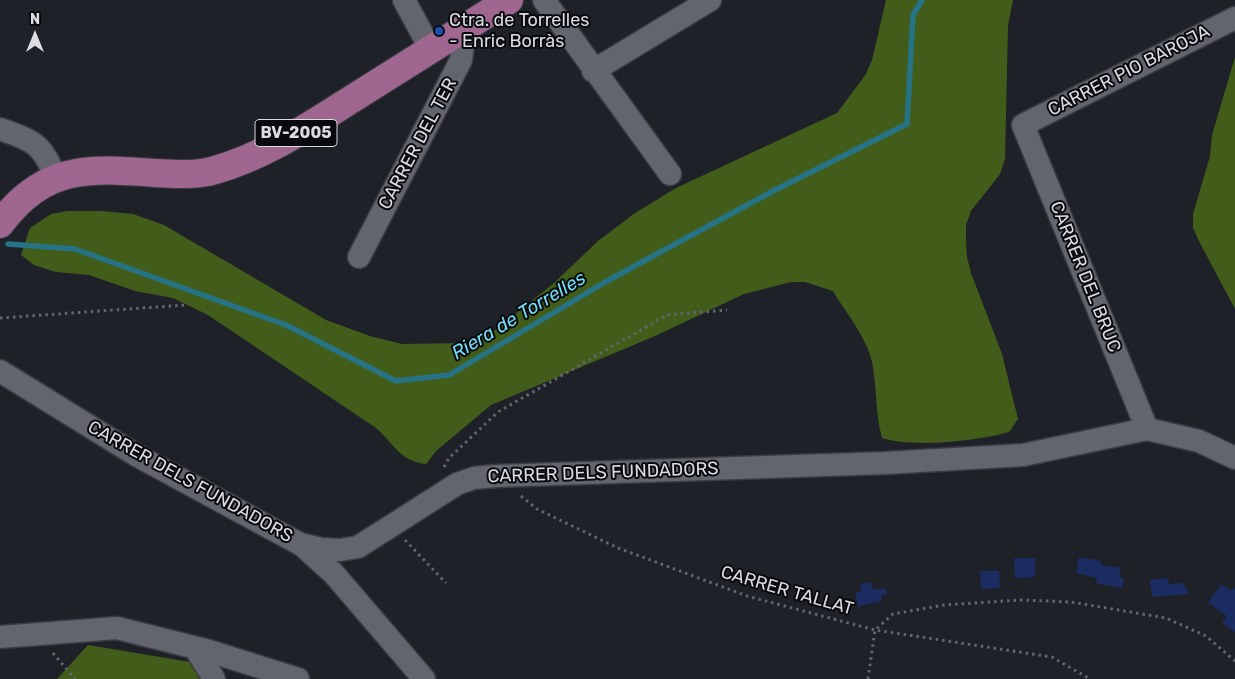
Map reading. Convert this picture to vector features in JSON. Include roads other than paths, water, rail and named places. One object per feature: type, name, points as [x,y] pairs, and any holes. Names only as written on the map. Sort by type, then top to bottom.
[{"type":"main road","name":"BV-2005","points":[[0,224],[24,196],[56,179],[84,170],[192,173],[212,171],[245,161],[283,141],[508,0]]},
{"type":"street","points":[[544,0],[670,174]]},
{"type":"street","points":[[594,71],[710,0]]},
{"type":"street","points":[[407,6],[431,50]]},
{"type":"street","name":"CARRER PIO BAROJA","points":[[1024,125],[1235,18]]},
{"type":"street","name":"CARRER DEL TER","points":[[359,257],[461,60],[465,28]]},
{"type":"street","name":"CARRER DEL BRUC","points":[[1024,125],[1147,429]]},
{"type":"street","points":[[0,129],[37,144],[46,156],[56,179]]},
{"type":"street","name":"CARRER DELS FUNDADORS","points":[[0,370],[136,455],[300,544],[340,550],[358,547],[439,493],[474,478],[886,463],[1024,455],[1147,429],[1199,441],[1235,458]]},
{"type":"street","points":[[300,544],[334,574],[424,679]]},
{"type":"street","points":[[0,636],[117,628],[195,648],[298,679]]},
{"type":"street","points":[[195,648],[214,679]]},
{"type":"waterway","name":"Riera de Torrelles","points":[[8,244],[75,249],[286,325],[396,381],[449,375],[607,281],[773,191],[907,124],[913,15],[922,0]]},
{"type":"place","name":"Ctra. de Torrelles - Enric Borràs","points":[[439,31]]}]
